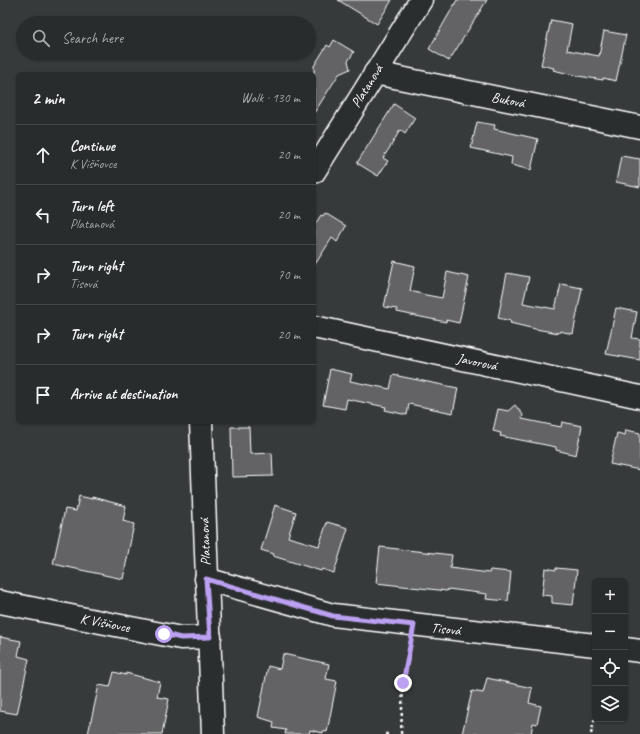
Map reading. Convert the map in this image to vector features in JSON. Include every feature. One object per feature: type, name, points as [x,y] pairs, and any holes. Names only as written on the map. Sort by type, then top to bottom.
[{"type":"street","name":"Platanová","points":[[316,169],[420,0]]},
{"type":"street","name":"Buková","points":[[375,74],[640,127]]},
{"type":"street","name":"Javorová","points":[[316,327],[640,397]]},
{"type":"street","name":"Platanová","points":[[201,424],[213,734]]},
{"type":"street","name":"Tisová","points":[[206,579],[333,616],[592,645]]},
{"type":"street","name":"K Višňovce","points":[[0,602],[181,638],[210,637]]},
{"type":"street","points":[[628,649],[640,651]]},
{"type":"path","points":[[401,734],[403,683],[414,625]]},
{"type":"path","points":[[591,734],[594,722]]},
{"type":"path","points":[[385,734],[390,734]]},
{"type":"building","points":[[338,0],[392,0],[377,24]]},
{"type":"building","points":[[457,0],[487,0],[449,61],[429,49]]},
{"type":"building","points":[[551,20],[572,24],[567,50],[599,56],[604,31],[626,35],[616,81],[603,78],[603,80],[578,76],[553,70],[554,68],[541,65]]},
{"type":"building","points":[[334,40],[354,52],[348,61],[350,69],[339,74],[316,110],[316,72],[314,72],[314,66],[327,45],[330,47]]},
{"type":"building","points":[[394,104],[415,118],[405,134],[400,130],[383,158],[388,161],[378,176],[357,163]]},
{"type":"building","points":[[477,122],[495,125],[494,129],[538,139],[531,170],[511,165],[512,157],[471,148]]},
{"type":"building","points":[[621,156],[640,159],[640,187],[616,182]]},
{"type":"building","points":[[325,213],[346,226],[337,242],[332,238],[316,263],[316,223],[321,215],[323,216]]},
{"type":"building","points":[[394,261],[415,266],[410,291],[426,295],[442,298],[447,272],[469,277],[459,323],[446,320],[446,322],[397,312],[397,309],[384,307]]},
{"type":"building","points":[[507,273],[529,277],[523,303],[555,309],[561,284],[582,288],[573,334],[560,331],[559,333],[535,329],[510,323],[511,321],[498,318]]},
{"type":"building","points":[[616,308],[637,312],[632,338],[640,339],[640,360],[606,354]]},
{"type":"building","points":[[330,369],[352,374],[350,381],[390,389],[393,375],[458,388],[453,413],[409,404],[407,415],[385,410],[386,407],[347,399],[345,409],[323,405]]},
{"type":"building","points":[[515,405],[523,415],[522,419],[561,427],[562,422],[582,426],[576,455],[556,450],[556,447],[500,436],[501,433],[493,431],[498,409],[508,411]]},
{"type":"building","points":[[231,427],[249,427],[250,454],[272,453],[273,476],[232,477]]},
{"type":"building","points":[[626,430],[640,433],[640,470],[610,464],[617,433],[625,435]]},
{"type":"building","points":[[79,496],[92,499],[92,497],[126,506],[123,521],[134,524],[123,579],[53,564],[65,509],[76,511]]},
{"type":"building","points":[[275,505],[296,512],[288,537],[319,546],[327,522],[348,528],[334,573],[322,569],[321,571],[273,556],[274,554],[261,550]]},
{"type":"building","points":[[380,547],[452,555],[450,568],[489,573],[490,570],[511,572],[508,601],[486,599],[487,594],[376,583]]},
{"type":"building","points":[[545,568],[556,570],[556,568],[577,570],[573,605],[552,603],[552,596],[542,595]]},
{"type":"building","points":[[0,637],[21,641],[18,656],[29,659],[17,714],[0,711]]},
{"type":"building","points":[[283,654],[329,664],[326,679],[337,681],[327,732],[323,731],[323,733],[310,730],[309,734],[285,734],[286,730],[273,728],[274,722],[258,717],[268,666],[280,669]]},
{"type":"building","points":[[114,672],[126,675],[126,673],[160,682],[157,697],[169,699],[162,734],[88,734],[99,685],[110,687]]},
{"type":"building","points":[[487,678],[532,688],[529,703],[541,706],[537,724],[533,723],[531,734],[462,734],[472,691],[483,693]]},
{"type":"route","points":[[164,634],[181,638],[210,637],[206,579],[333,616],[414,625],[403,683]]}]
